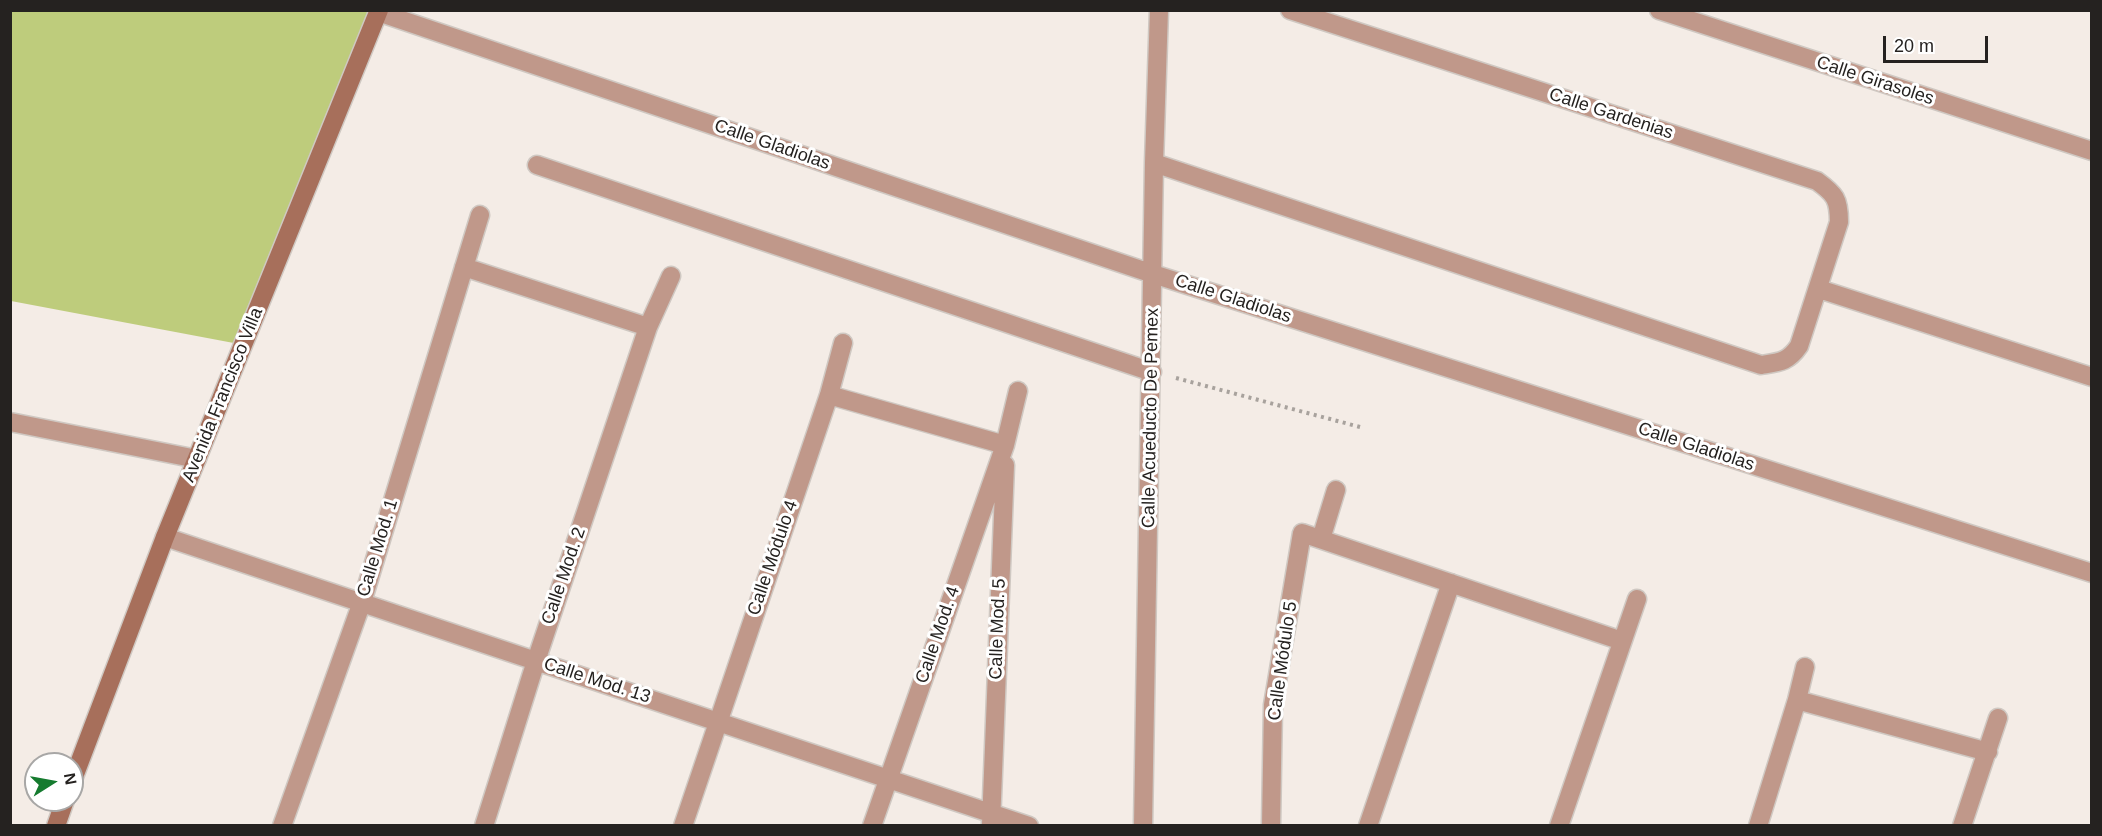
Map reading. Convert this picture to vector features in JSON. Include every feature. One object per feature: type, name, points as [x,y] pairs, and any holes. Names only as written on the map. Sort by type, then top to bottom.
[{"type":"street","name":"Calle Acueducto De Pemex","points":[[1143,825],[1154,163],[1159,10]]},
{"type":"street","name":"Calle Gardenias","points":[[1154,163],[1761,365],[1792,357],[1799,346],[1819,289],[1839,222],[1839,204],[1830,190],[1817,181],[1290,10]]},
{"type":"street","name":"Calle Girasoles","points":[[1659,10],[2091,151]]},
{"type":"street","name":"Calle Gladiolas","points":[[379,11],[1153,274],[2091,573]]},
{"type":"street","name":"Avenida Francisco Villa","points":[[83,752],[165,537],[379,11]]},
{"type":"street","points":[[537,165],[1152,372]]},
{"type":"street","name":"Calle Mod. 1","points":[[282,825],[362,602],[480,214]]},
{"type":"street","points":[[464,267],[648,327]]},
{"type":"street","name":"Calle Mod. 2","points":[[483,825],[648,327],[671,276]]},
{"type":"street","points":[[1819,289],[2091,377]]},
{"type":"street","name":"Calle Módulo 4","points":[[683,825],[829,395],[843,343]]},
{"type":"street","points":[[829,395],[1005,445],[1018,391]]},
{"type":"street","points":[[10,422],[197,459]]},
{"type":"street","name":"Calle Mod. 4","points":[[872,825],[1005,445]]},
{"type":"street","name":"Calle Mod. 5","points":[[990,819],[1005,445]]},
{"type":"street","points":[[1336,490],[1321,539],[1622,641]]},
{"type":"street","name":"Calle Módulo 5","points":[[1271,825],[1274,705],[1302,533],[1321,539]]},
{"type":"street","name":"Calle Mod. 13","points":[[165,537],[888,778],[990,819],[1029,825]]},
{"type":"street","points":[[1368,825],[1451,583]]},
{"type":"street","points":[[1559,825],[1637,599]]},
{"type":"street","points":[[1758,825],[1805,667]]},
{"type":"street","points":[[1797,700],[1988,752]]},
{"type":"street","points":[[1962,825],[1998,718]]},
{"type":"path","points":[[1152,372],[1360,427]]},
{"type":"green space","points":[[10,11],[369,11],[239,344],[11,301]]}]
